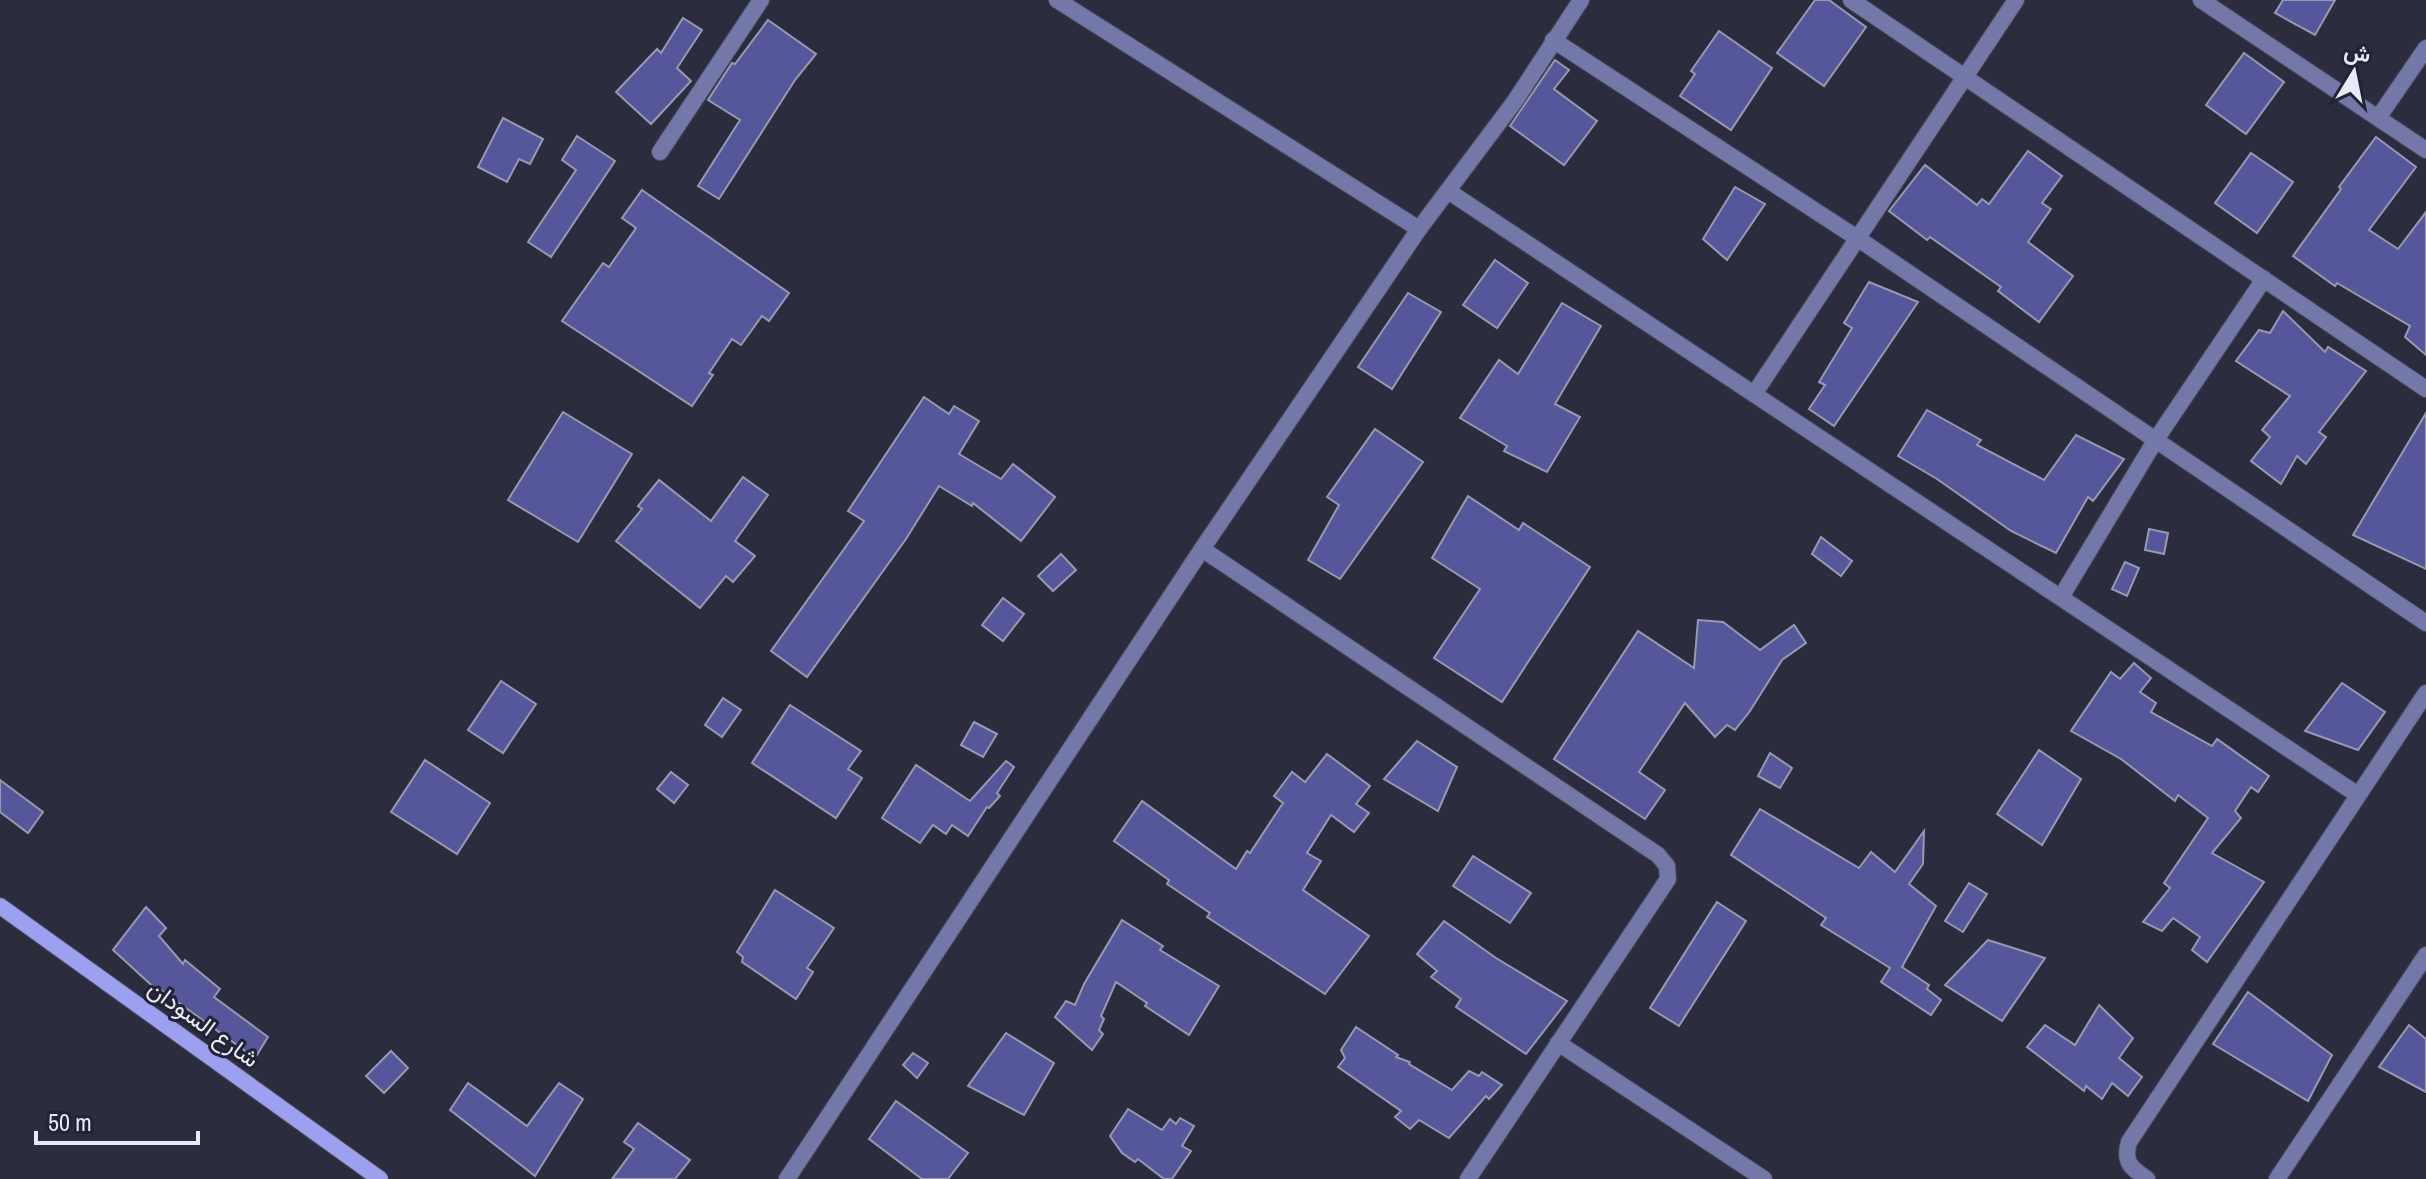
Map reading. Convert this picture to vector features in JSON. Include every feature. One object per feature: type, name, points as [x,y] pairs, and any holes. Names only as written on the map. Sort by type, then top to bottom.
[{"type":"main road","name":"شارع السودان","points":[[0,906],[380,1179]]},
{"type":"street","points":[[660,152],[761,0]]},
{"type":"street","points":[[1057,0],[1419,229]]},
{"type":"street","points":[[787,1179],[1202,549],[1419,229],[1515,101],[1581,0]]},
{"type":"street","points":[[1851,0],[2426,389]]},
{"type":"street","points":[[1754,394],[2016,0]]},
{"type":"street","points":[[2201,0],[2426,150]]},
{"type":"street","points":[[1553,40],[1857,238],[2426,623]]},
{"type":"street","points":[[2378,118],[2426,48]]},
{"type":"street","points":[[1448,191],[2358,795]]},
{"type":"street","points":[[2061,597],[2155,441],[2264,279]]},
{"type":"street","points":[[1202,549],[1658,855],[1667,866],[1668,879],[1468,1179]]},
{"type":"street","points":[[2147,1179],[2130,1168],[2126,1154],[2129,1142],[2426,693]]},
{"type":"street","points":[[2277,1179],[2426,955]]},
{"type":"street","points":[[1558,1043],[1764,1179]]},
{"type":"building","points":[[1815,0],[1829,0],[1866,27],[1824,86],[1777,53]]},
{"type":"building","points":[[2283,0],[2335,0],[2315,35],[2275,13]]},
{"type":"building","points":[[683,18],[702,30],[677,68],[691,81],[651,124],[616,92],[657,49],[661,53]]},
{"type":"building","points":[[768,20],[816,54],[795,80],[719,199],[698,186],[740,120],[708,100],[732,63],[735,64]]},
{"type":"building","points":[[1719,31],[1772,68],[1731,130],[1680,96],[1695,74],[1691,71]]},
{"type":"building","points":[[2244,53],[2284,82],[2246,134],[2206,105]]},
{"type":"building","points":[[1555,60],[1569,70],[1554,89],[1597,121],[1564,165],[1510,126]]},
{"type":"building","points":[[503,118],[543,139],[530,164],[519,159],[507,182],[478,167]]},
{"type":"building","points":[[577,136],[615,161],[551,257],[528,242],[576,170],[562,160]]},
{"type":"building","points":[[2376,137],[2416,167],[2369,230],[2398,249],[2426,212],[2426,355],[2405,337],[2410,326],[2337,283],[2335,286],[2293,256]]},
{"type":"building","points":[[2028,151],[2062,176],[2042,203],[2051,209],[2028,242],[2073,276],[2039,322],[1998,291],[2001,287],[1930,237],[1927,240],[1889,211],[1925,165],[1977,205],[1982,199],[1989,204]]},
{"type":"building","points":[[2251,153],[2293,182],[2257,233],[2215,203]]},
{"type":"building","points":[[1735,187],[1765,204],[1727,260],[1703,239]]},
{"type":"building","points":[[642,190],[789,293],[769,321],[762,316],[741,345],[732,339],[692,406],[562,321],[603,263],[609,267],[636,228],[622,218]]},
{"type":"building","points":[[1495,260],[1528,283],[1497,328],[1463,305]]},
{"type":"building","points":[[1869,282],[1918,302],[1834,426],[1809,409],[1825,385],[1819,382],[1852,328],[1844,323]]},
{"type":"building","points":[[1408,293],[1441,312],[1392,389],[1358,367]]},
{"type":"building","points":[[1562,303],[1601,326],[1555,404],[1580,417],[1547,472],[1504,451],[1507,446],[1460,418],[1499,360],[1518,374]]},
{"type":"building","points":[[2283,311],[2325,352],[2328,347],[2366,371],[2319,432],[2326,437],[2306,464],[2297,456],[2281,484],[2251,461],[2270,437],[2262,430],[2290,396],[2236,361],[2259,330],[2270,333]]},
{"type":"building","points":[[924,397],[949,414],[954,406],[979,421],[959,454],[1001,479],[1013,464],[1055,497],[1021,541],[973,503],[972,506],[939,486],[906,539],[807,677],[771,651],[864,521],[848,511]]},
{"type":"building","points":[[1927,410],[1981,440],[1977,445],[2044,480],[2076,435],[2124,459],[2093,501],[2088,497],[2056,553],[2011,531],[1937,479],[1898,456]]},
{"type":"building","points":[[563,412],[632,454],[578,542],[508,500]]},
{"type":"building","points":[[2426,413],[2426,569],[2353,535]]},
{"type":"building","points":[[1375,429],[1423,462],[1340,579],[1308,560],[1339,505],[1327,497]]},
{"type":"building","points":[[743,477],[768,495],[735,541],[755,556],[733,582],[726,576],[700,608],[616,541],[642,509],[638,506],[659,480],[711,521]]},
{"type":"building","points":[[1468,496],[1519,530],[1523,523],[1590,567],[1502,702],[1434,658],[1480,589],[1432,558]]},
{"type":"building","points":[[2149,529],[2168,533],[2164,554],[2145,550]]},
{"type":"building","points":[[1821,537],[1852,561],[1841,576],[1812,554]]},
{"type":"building","points":[[1061,554],[1076,570],[1053,591],[1038,576]]},
{"type":"building","points":[[2125,562],[2139,568],[2127,596],[2112,589]]},
{"type":"building","points":[[1003,598],[1024,614],[1003,641],[982,625]]},
{"type":"building","points":[[1698,620],[1723,622],[1760,650],[1794,625],[1806,643],[1782,660],[1735,730],[1727,725],[1715,737],[1685,703],[1639,772],[1665,790],[1645,819],[1554,759],[1638,631],[1694,668]]},
{"type":"building","points":[[2134,663],[2151,678],[2140,692],[2156,703],[2151,712],[2212,746],[2217,739],[2269,776],[2258,792],[2251,787],[2235,811],[2241,818],[2212,853],[2264,882],[2207,962],[2192,950],[2200,937],[2173,918],[2162,931],[2143,922],[2170,888],[2164,883],[2208,818],[2178,795],[2175,801],[2121,759],[2071,731],[2111,672],[2120,679]]},
{"type":"building","points":[[501,681],[536,704],[503,753],[468,730]]},
{"type":"building","points":[[2342,683],[2385,712],[2358,750],[2305,731]]},
{"type":"building","points":[[723,698],[741,710],[722,737],[705,725]]},
{"type":"building","points":[[790,705],[861,751],[848,769],[862,778],[836,818],[752,763]]},
{"type":"building","points":[[974,722],[997,734],[983,757],[961,745]]},
{"type":"building","points":[[1417,741],[1457,767],[1438,811],[1384,779]]},
{"type":"building","points":[[2039,750],[2081,779],[2042,845],[1997,814]]},
{"type":"building","points":[[1770,753],[1792,768],[1780,788],[1758,776]]},
{"type":"building","points":[[1327,754],[1370,786],[1356,804],[1369,813],[1354,832],[1331,815],[1307,853],[1321,861],[1303,890],[1369,936],[1325,994],[1207,917],[1210,913],[1167,884],[1169,880],[1114,841],[1142,801],[1236,869],[1283,803],[1274,796],[1292,772],[1305,782]]},
{"type":"building","points":[[425,760],[490,803],[457,854],[391,812]]},
{"type":"building","points":[[1006,761],[1014,767],[997,793],[1000,796],[987,807],[968,836],[952,825],[946,834],[933,825],[920,843],[882,818],[916,765],[970,801]]},
{"type":"building","points":[[671,772],[688,785],[674,803],[657,789]]},
{"type":"building","points":[[0,780],[43,812],[28,833],[0,812]]},
{"type":"building","points":[[1760,809],[1859,868],[1871,852],[1895,872],[1924,831],[1923,864],[1909,884],[1936,906],[1902,967],[1929,985],[1927,989],[1941,1000],[1931,1015],[1881,982],[1890,968],[1821,925],[1826,918],[1731,855]]},
{"type":"building","points":[[1473,856],[1531,893],[1510,923],[1453,886]]},
{"type":"building","points":[[1969,883],[1987,894],[1963,932],[1945,921]]},
{"type":"building","points":[[775,890],[834,928],[807,968],[813,972],[796,999],[742,962],[743,957],[737,952]]},
{"type":"building","points":[[1717,902],[1746,921],[1679,1026],[1650,1008]]},
{"type":"building","points":[[146,907],[166,928],[159,936],[183,964],[185,960],[220,989],[214,997],[268,1037],[255,1058],[161,990],[159,992],[113,950]]},
{"type":"building","points":[[1122,920],[1163,946],[1160,950],[1219,986],[1189,1035],[1116,982],[1101,1016],[1104,1019],[1099,1030],[1103,1034],[1092,1050],[1055,1017],[1066,1001],[1075,1005]]},
{"type":"building","points":[[1444,921],[1496,958],[1567,1001],[1526,1054],[1456,1007],[1461,999],[1431,977],[1437,971],[1417,954]]},
{"type":"building","points":[[1988,940],[2045,958],[2002,1021],[1945,985]]},
{"type":"building","points":[[2248,992],[2332,1055],[2308,1101],[2213,1044]]},
{"type":"building","points":[[2099,1005],[2133,1038],[2119,1058],[2142,1077],[2128,1096],[2112,1083],[2102,1099],[2086,1086],[2084,1091],[2027,1047],[2045,1025],[2075,1045]]},
{"type":"building","points":[[2409,1025],[2426,1039],[2426,1092],[2379,1067]]},
{"type":"building","points":[[1356,1027],[1398,1055],[1396,1057],[1410,1062],[1452,1090],[1469,1071],[1479,1076],[1482,1072],[1502,1085],[1489,1099],[1486,1096],[1449,1138],[1419,1120],[1410,1129],[1395,1117],[1401,1111],[1338,1067],[1345,1058],[1341,1050]]},
{"type":"building","points":[[1006,1033],[1054,1063],[1024,1115],[968,1086]]},
{"type":"building","points":[[391,1051],[408,1068],[384,1093],[366,1076]]},
{"type":"building","points":[[913,1053],[928,1063],[917,1078],[903,1065]]},
{"type":"building","points":[[468,1083],[527,1126],[559,1083],[583,1099],[535,1176],[450,1110]]},
{"type":"building","points":[[896,1101],[968,1153],[948,1179],[922,1179],[869,1139]]},
{"type":"building","points":[[1128,1109],[1162,1130],[1170,1119],[1176,1124],[1180,1118],[1194,1126],[1182,1146],[1191,1151],[1172,1179],[1164,1179],[1138,1159],[1135,1162],[1122,1153],[1110,1136]]},
{"type":"building","points":[[638,1123],[690,1160],[675,1179],[612,1179],[634,1149],[624,1142]]}]
